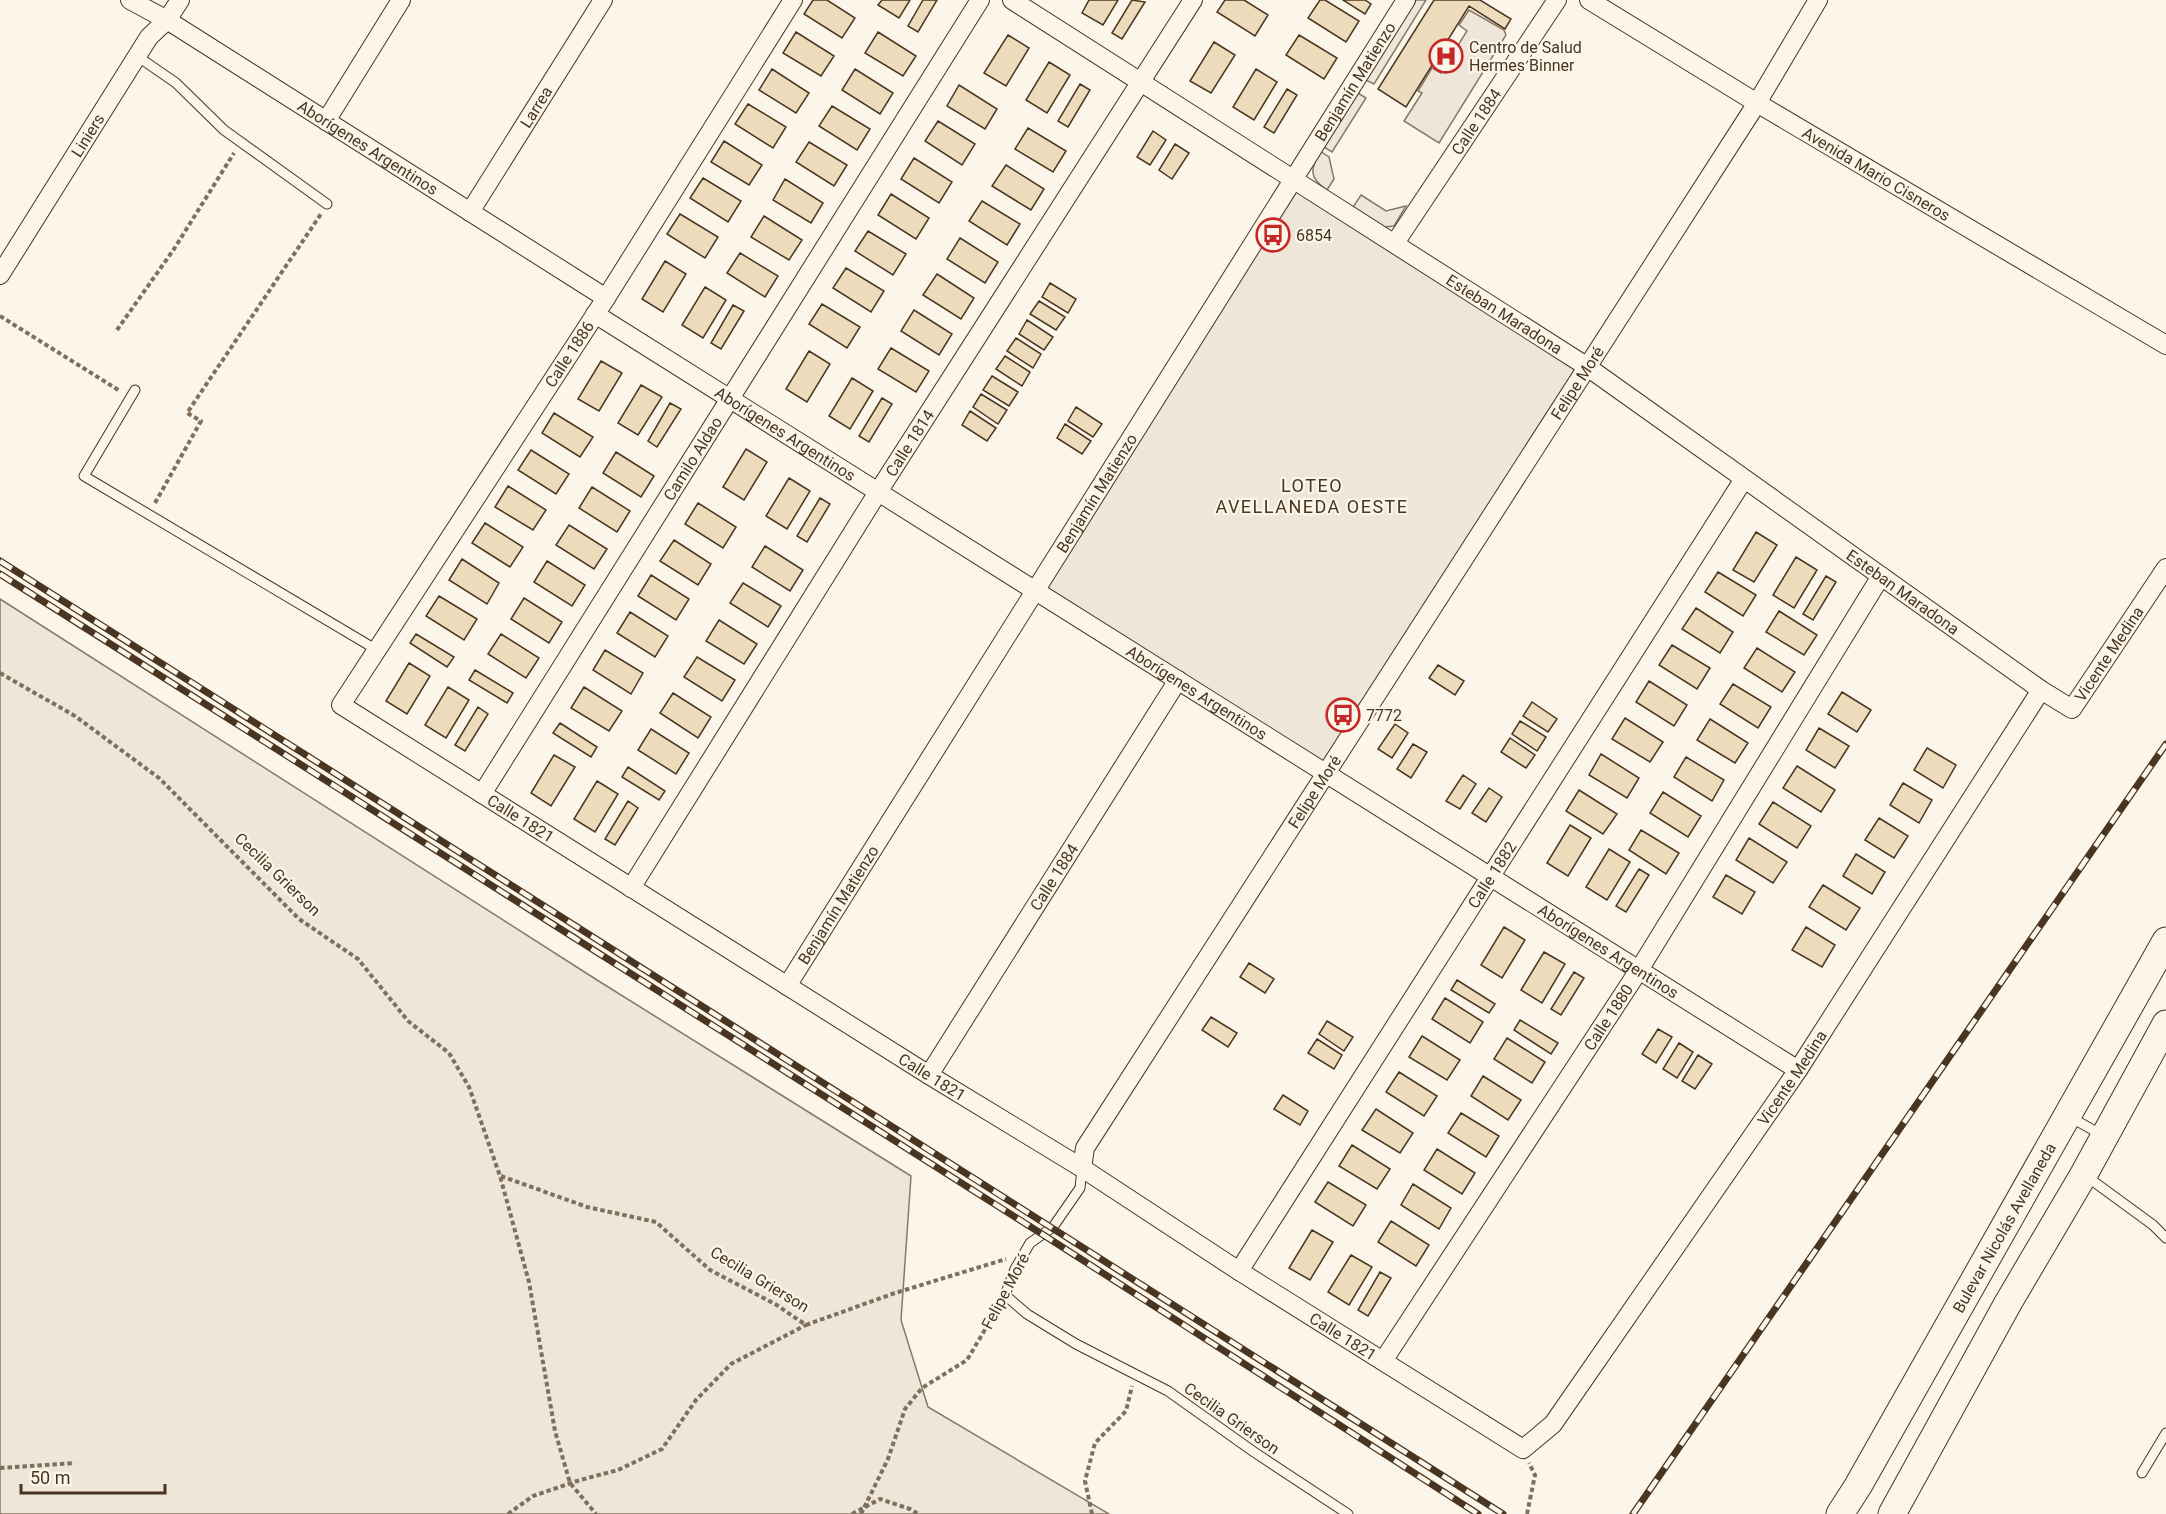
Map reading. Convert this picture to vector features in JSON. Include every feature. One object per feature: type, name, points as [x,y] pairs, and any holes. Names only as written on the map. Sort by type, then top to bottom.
[{"type":"main road","name":"Bulevar Nicolás Avellaneda","points":[[1840,1514],[2166,941]]},
{"type":"main road","points":[[1892,1514],[2166,1024]]},
{"type":"street","name":"Aborígenes Argentinos","points":[[130,0],[167,20],[606,298]]},
{"type":"street","name":"Liniers","points":[[0,276],[149,37],[167,20],[180,0]]},
{"type":"street","points":[[326,121],[401,0]]},
{"type":"street","name":"Larrea","points":[[470,212],[603,0]]},
{"type":"street","name":"Calle 1886","points":[[341,705],[606,298],[793,0]]},
{"type":"street","name":"Camilo Aldao","points":[[482,794],[980,0]]},
{"type":"street","name":"Esteban Maradona","points":[[1012,0],[1586,366],[2041,690],[2072,709]]},
{"type":"street","name":"Calle 1814","points":[[631,888],[878,492],[1193,0]]},
{"type":"street","name":"Benjamín Matienzo","points":[[787,986],[1406,0]]},
{"type":"street","name":"Calle 1884","points":[[1395,243],[1557,0]]},
{"type":"street","name":"Avenida Mario Cisneros","points":[[1590,0],[1757,103],[2166,345]]},
{"type":"street","name":"Felipe Moré","points":[[1082,1168],[1085,1148],[1757,103],[1818,0]]},
{"type":"street","name":"Aborígenes Argentinos","points":[[595,314],[1798,1070]]},
{"type":"street","name":"Calle 1882","points":[[1239,1271],[1744,479]]},
{"type":"street","name":"Vicente Medina","points":[[2072,709],[2166,568]]},
{"type":"street","name":"Calle 1880","points":[[1383,1361],[1639,970],[1881,576]]},
{"type":"street","name":"Calle 1884","points":[[929,1075],[1178,680]]},
{"type":"street","name":"Vicente Medina","points":[[1523,1449],[1553,1424],[1798,1070],[2041,690]]},
{"type":"street","name":"Calle 1821","points":[[341,705],[929,1075],[1082,1168],[1239,1271],[1523,1449]]},
{"type":"lane","points":[[137,56],[176,83],[224,130],[327,204]]},
{"type":"lane","points":[[133,394],[84,476],[377,650]]},
{"type":"lane","points":[[2068,1115],[2104,1136]]},
{"type":"lane","name":"Felipe Moré","points":[[1005,1295],[1015,1269],[1030,1243],[1053,1227],[1080,1188],[1082,1168]]},
{"type":"lane","points":[[2084,1174],[2153,1225],[2166,1238]]},
{"type":"lane","name":"Cecilia Grierson","points":[[1005,1295],[1027,1314],[1076,1344],[1168,1391],[1254,1452],[1348,1514]]},
{"type":"lane","points":[[2142,1473],[2166,1433]]},
{"type":"path","points":[[117,330],[174,249],[241,142]]},
{"type":"path","points":[[148,514],[201,421],[187,413],[327,204]]},
{"type":"path","points":[[0,316],[133,394]]},
{"type":"path","name":"Cecilia Grierson","points":[[0,673],[75,716],[159,778],[299,919],[358,959],[408,1022],[449,1053],[469,1087],[500,1176],[587,1207],[656,1222],[710,1270],[775,1304],[806,1325],[963,1271],[1004,1259],[1021,1260]]},
{"type":"path","points":[[500,1176],[529,1282],[555,1431],[570,1484],[596,1514]]},
{"type":"path","name":"Felipe Moré","points":[[861,1514],[888,1459],[905,1409],[922,1388],[967,1360],[1005,1295]]},
{"type":"path","points":[[508,1514],[533,1496],[618,1470],[662,1449],[696,1400],[731,1364],[806,1325]]},
{"type":"path","points":[[1092,1514],[1085,1481],[1095,1443],[1126,1411],[1135,1374]]},
{"type":"path","points":[[1523,1449],[1535,1476],[1527,1514]]},
{"type":"path","points":[[0,1468],[75,1463]]},
{"type":"path","points":[[852,1514],[880,1499],[918,1514]]},
{"type":"shaded area","points":[[1416,0],[1426,0],[1374,84],[1366,80]]},
{"type":"shaded area","points":[[1469,10],[1504,30],[1506,35],[1439,143],[1404,121],[1422,93],[1418,91],[1432,68],[1441,73],[1467,31],[1459,25]]},
{"type":"shaded area","points":[[1358,93],[1366,98],[1332,152],[1324,147]]},
{"type":"shaded area","points":[[1320,151],[1329,157],[1334,179],[1327,190],[1317,182],[1313,173],[1314,163]]},
{"type":"shaded area","points":[[1294,180],[1586,366],[1326,773],[1036,590]]},
{"type":"shaded area","points":[[1361,195],[1386,211],[1406,206],[1394,226],[1384,227],[1353,207]]},
{"type":"shaded area","points":[[0,599],[597,980],[911,1176],[901,1320],[928,1407],[1109,1514],[0,1514]]},
{"type":"building","points":[[813,0],[827,0],[855,18],[842,38],[804,14]]},
{"type":"building","points":[[882,0],[910,0],[899,18],[878,5]]},
{"type":"building","points":[[923,0],[937,0],[918,32],[908,26]]},
{"type":"building","points":[[1089,0],[1118,0],[1103,25],[1082,13]]},
{"type":"building","points":[[1132,0],[1145,2],[1122,39],[1112,33]]},
{"type":"building","points":[[1225,0],[1244,0],[1268,15],[1255,36],[1217,12]]},
{"type":"building","points":[[1320,0],[1325,0],[1359,21],[1346,42],[1308,18]]},
{"type":"building","points":[[1343,0],[1365,0],[1371,4],[1365,14]]},
{"type":"building","points":[[1434,0],[1480,0],[1511,19],[1505,29],[1469,6],[1406,107],[1378,89]]},
{"type":"building","points":[[796,32],[834,56],[821,76],[783,53]]},
{"type":"building","points":[[878,32],[916,56],[903,76],[865,53]]},
{"type":"building","points":[[1008,35],[1029,48],[1006,86],[984,73]]},
{"type":"building","points":[[1299,35],[1337,58],[1324,79],[1286,55]]},
{"type":"building","points":[[1214,42],[1235,55],[1211,93],[1190,81]]},
{"type":"building","points":[[1049,62],[1070,75],[1047,113],[1026,100]]},
{"type":"building","points":[[772,69],[809,93],[796,113],[759,90]]},
{"type":"building","points":[[855,69],[893,93],[880,114],[842,90]]},
{"type":"building","points":[[1256,69],[1277,82],[1254,120],[1233,107]]},
{"type":"building","points":[[1080,84],[1090,90],[1068,127],[1058,121]]},
{"type":"building","points":[[959,85],[997,109],[985,129],[947,106]]},
{"type":"building","points":[[1287,89],[1297,95],[1274,133],[1264,127]]},
{"type":"building","points":[[748,104],[786,127],[773,148],[735,124]]},
{"type":"building","points":[[832,106],[870,129],[857,150],[819,126]]},
{"type":"building","points":[[938,121],[975,144],[962,165],[925,141]]},
{"type":"building","points":[[1028,128],[1066,151],[1053,172],[1015,149]]},
{"type":"building","points":[[1153,131],[1166,140],[1150,165],[1137,157]]},
{"type":"building","points":[[724,141],[762,165],[749,185],[711,162]]},
{"type":"building","points":[[809,142],[847,165],[834,186],[796,162]]},
{"type":"building","points":[[1175,144],[1189,153],[1172,179],[1159,170]]},
{"type":"building","points":[[914,158],[952,182],[939,203],[901,179]]},
{"type":"building","points":[[1006,165],[1044,189],[1031,210],[992,186]]},
{"type":"building","points":[[703,178],[741,201],[728,222],[690,198]]},
{"type":"building","points":[[785,179],[823,203],[811,223],[773,200]]},
{"type":"building","points":[[891,194],[929,218],[916,239],[878,215]]},
{"type":"building","points":[[982,201],[1020,224],[1007,245],[969,221]]},
{"type":"building","points":[[680,214],[718,237],[705,258],[667,234]]},
{"type":"building","points":[[764,216],[802,240],[789,260],[751,237]]},
{"type":"building","points":[[868,231],[906,254],[893,275],[855,251]]},
{"type":"building","points":[[960,238],[998,262],[985,283],[947,259]]},
{"type":"building","points":[[740,253],[778,276],[765,297],[727,273]]},
{"type":"building","points":[[665,261],[686,274],[663,312],[642,299]]},
{"type":"building","points":[[846,268],[884,291],[871,312],[833,288]]},
{"type":"building","points":[[937,274],[974,298],[961,319],[923,295]]},
{"type":"building","points":[[1050,283],[1076,299],[1068,313],[1042,297]]},
{"type":"building","points":[[705,287],[726,300],[703,338],[682,325]]},
{"type":"building","points":[[1039,301],[1065,317],[1056,330],[1030,314]]},
{"type":"building","points":[[822,304],[860,327],[847,348],[809,324]]},
{"type":"building","points":[[733,305],[744,311],[721,349],[711,343]]},
{"type":"building","points":[[914,310],[952,334],[939,355],[901,331]]},
{"type":"building","points":[[1027,320],[1053,337],[1044,350],[1019,334]]},
{"type":"building","points":[[1016,338],[1041,354],[1033,368],[1007,351]]},
{"type":"building","points":[[891,348],[929,371],[916,392],[878,369]]},
{"type":"building","points":[[809,351],[830,364],[807,402],[786,389]]},
{"type":"building","points":[[1005,356],[1030,372],[1022,386],[996,369]]},
{"type":"building","points":[[601,361],[622,373],[599,411],[578,399]]},
{"type":"building","points":[[992,376],[1018,392],[1009,406],[983,390]]},
{"type":"building","points":[[852,378],[873,391],[850,429],[829,416]]},
{"type":"building","points":[[641,385],[662,397],[638,435],[618,423]]},
{"type":"building","points":[[981,394],[1007,410],[998,424],[973,407]]},
{"type":"building","points":[[882,398],[892,404],[869,442],[859,436]]},
{"type":"building","points":[[670,403],[681,409],[657,447],[648,441]]},
{"type":"building","points":[[1076,407],[1102,424],[1093,437],[1068,421]]},
{"type":"building","points":[[970,411],[996,428],[987,441],[962,425]]},
{"type":"building","points":[[554,413],[593,437],[580,457],[542,433]]},
{"type":"building","points":[[1065,424],[1091,441],[1082,454],[1057,438]]},
{"type":"building","points":[[746,449],[767,462],[744,500],[723,487]]},
{"type":"building","points":[[531,450],[569,474],[556,494],[518,470]]},
{"type":"building","points":[[616,452],[654,476],[641,497],[603,473]]},
{"type":"building","points":[[789,478],[810,491],[787,529],[766,516]]},
{"type":"building","points":[[508,486],[546,510],[533,530],[495,507]]},
{"type":"building","points":[[592,487],[630,511],[617,532],[579,508]]},
{"type":"building","points":[[820,498],[830,504],[807,542],[797,536]]},
{"type":"building","points":[[698,503],[736,527],[723,548],[685,524]]},
{"type":"building","points":[[485,523],[523,547],[510,567],[472,543]]},
{"type":"building","points":[[569,525],[607,549],[594,569],[556,545]]},
{"type":"building","points":[[1756,532],[1777,545],[1754,582],[1733,570]]},
{"type":"building","points":[[674,540],[711,564],[698,585],[660,561]]},
{"type":"building","points":[[765,546],[803,570],[790,591],[752,567]]},
{"type":"building","points":[[1796,557],[1817,570],[1794,608],[1773,595]]},
{"type":"building","points":[[462,559],[499,583],[487,604],[449,580]]},
{"type":"building","points":[[547,561],[585,585],[572,606],[534,582]]},
{"type":"building","points":[[1718,572],[1756,595],[1743,616],[1705,592]]},
{"type":"building","points":[[651,575],[689,599],[676,620],[638,596]]},
{"type":"building","points":[[1826,576],[1836,582],[1813,620],[1803,614]]},
{"type":"building","points":[[743,583],[781,606],[768,627],[730,603]]},
{"type":"building","points":[[439,596],[477,619],[464,640],[426,616]]},
{"type":"building","points":[[524,598],[562,622],[549,643],[511,619]]},
{"type":"building","points":[[1696,608],[1733,632],[1720,653],[1682,629]]},
{"type":"building","points":[[1779,611],[1817,635],[1804,655],[1766,632]]},
{"type":"building","points":[[630,612],[668,636],[655,657],[617,633]]},
{"type":"building","points":[[719,620],[757,644],[744,664],[706,641]]},
{"type":"building","points":[[416,634],[454,657],[447,667],[410,643]]},
{"type":"building","points":[[501,634],[539,658],[526,678],[488,654]]},
{"type":"building","points":[[1672,645],[1710,668],[1697,689],[1659,665]]},
{"type":"building","points":[[1757,648],[1795,672],[1782,692],[1744,668]]},
{"type":"building","points":[[605,650],[643,673],[631,694],[593,670]]},
{"type":"building","points":[[697,657],[735,680],[722,701],[684,677]]},
{"type":"building","points":[[409,663],[430,676],[407,714],[386,701]]},
{"type":"building","points":[[1438,665],[1464,681],[1455,695],[1429,678]]},
{"type":"building","points":[[475,670],[513,693],[507,703],[469,680]]},
{"type":"building","points":[[1649,681],[1687,705],[1674,726],[1636,702]]},
{"type":"building","points":[[1733,684],[1771,707],[1758,728],[1720,704]]},
{"type":"building","points":[[448,687],[469,700],[446,738],[425,725]]},
{"type":"building","points":[[584,687],[622,711],[609,731],[571,708]]},
{"type":"building","points":[[1842,692],[1871,710],[1857,732],[1828,714]]},
{"type":"building","points":[[673,693],[711,717],[698,738],[660,713]]},
{"type":"building","points":[[1532,702],[1557,719],[1548,732],[1523,716]]},
{"type":"building","points":[[478,707],[488,714],[465,751],[455,745]]},
{"type":"building","points":[[1625,718],[1663,742],[1650,762],[1612,739]]},
{"type":"building","points":[[1710,719],[1748,743],[1735,763],[1697,740]]},
{"type":"building","points":[[1520,721],[1546,737],[1537,751],[1512,734]]},
{"type":"building","points":[[560,723],[597,747],[591,757],[553,733]]},
{"type":"building","points":[[1395,724],[1408,733],[1392,758],[1378,749]]},
{"type":"building","points":[[1819,728],[1849,746],[1835,768],[1806,750]]},
{"type":"building","points":[[651,729],[689,753],[676,774],[638,750]]},
{"type":"building","points":[[1510,738],[1535,755],[1526,768],[1501,752]]},
{"type":"building","points":[[1413,744],[1427,752],[1411,778],[1397,769]]},
{"type":"building","points":[[1927,748],[1956,765],[1943,788],[1914,770]]},
{"type":"building","points":[[1601,754],[1639,778],[1627,798],[1589,775]]},
{"type":"building","points":[[554,755],[575,767],[551,806],[531,793]]},
{"type":"building","points":[[1686,757],[1724,780],[1712,801],[1674,777]]},
{"type":"building","points":[[1797,766],[1835,790],[1821,812],[1783,788]]},
{"type":"building","points":[[628,767],[665,791],[659,800],[622,777]]},
{"type":"building","points":[[1463,775],[1476,784],[1460,809],[1446,801]]},
{"type":"building","points":[[597,781],[618,794],[595,832],[574,819]]},
{"type":"building","points":[[1903,783],[1932,800],[1919,823],[1890,805]]},
{"type":"building","points":[[1489,788],[1502,797],[1486,822],[1472,813]]},
{"type":"building","points":[[1579,790],[1617,814],[1603,834],[1566,811]]},
{"type":"building","points":[[1663,792],[1701,816],[1688,837],[1650,813]]},
{"type":"building","points":[[628,801],[638,808],[615,845],[605,839]]},
{"type":"building","points":[[1773,802],[1811,826],[1797,848],[1759,824]]},
{"type":"building","points":[[1879,818],[1908,836],[1894,858],[1865,840]]},
{"type":"building","points":[[1570,825],[1591,838],[1568,876],[1547,863]]},
{"type":"building","points":[[1641,830],[1679,853],[1666,874],[1629,850]]},
{"type":"building","points":[[1749,838],[1787,862],[1773,883],[1736,860]]},
{"type":"building","points":[[1609,849],[1630,862],[1607,900],[1586,887]]},
{"type":"building","points":[[1856,854],[1885,872],[1872,894],[1843,876]]},
{"type":"building","points":[[1639,869],[1649,875],[1626,912],[1616,906]]},
{"type":"building","points":[[1726,875],[1755,892],[1742,914],[1713,897]]},
{"type":"building","points":[[1823,885],[1860,908],[1846,930],[1809,907]]},
{"type":"building","points":[[1504,927],[1525,940],[1502,978],[1481,965]]},
{"type":"building","points":[[1806,927],[1835,945],[1822,967],[1792,950]]},
{"type":"building","points":[[1544,952],[1565,964],[1542,1003],[1521,990]]},
{"type":"building","points":[[1249,963],[1274,979],[1265,993],[1240,977]]},
{"type":"building","points":[[1574,972],[1584,978],[1561,1015],[1551,1009]]},
{"type":"building","points":[[1457,980],[1495,1004],[1489,1013],[1451,990]]},
{"type":"building","points":[[1445,998],[1483,1022],[1470,1043],[1432,1019]]},
{"type":"building","points":[[1211,1017],[1237,1033],[1228,1047],[1202,1030]]},
{"type":"building","points":[[1520,1020],[1558,1043],[1551,1054],[1514,1030]]},
{"type":"building","points":[[1327,1021],[1353,1037],[1344,1051],[1319,1034]]},
{"type":"building","points":[[1658,1029],[1672,1037],[1656,1063],[1642,1054]]},
{"type":"building","points":[[1422,1036],[1460,1060],[1447,1080],[1409,1057]]},
{"type":"building","points":[[1507,1038],[1545,1062],[1532,1083],[1494,1059]]},
{"type":"building","points":[[1317,1039],[1342,1055],[1334,1069],[1308,1053]]},
{"type":"building","points":[[1679,1043],[1693,1052],[1677,1078],[1663,1069]]},
{"type":"building","points":[[1698,1055],[1712,1064],[1695,1089],[1682,1081]]},
{"type":"building","points":[[1399,1072],[1437,1096],[1424,1116],[1386,1092]]},
{"type":"building","points":[[1483,1076],[1521,1100],[1508,1120],[1471,1096]]},
{"type":"building","points":[[1283,1095],[1308,1111],[1300,1125],[1274,1109]]},
{"type":"building","points":[[1376,1109],[1413,1133],[1400,1153],[1362,1130]]},
{"type":"building","points":[[1461,1113],[1499,1136],[1486,1157],[1448,1133]]},
{"type":"building","points":[[1352,1145],[1390,1169],[1377,1189],[1339,1166]]},
{"type":"building","points":[[1437,1149],[1475,1173],[1462,1194],[1424,1170]]},
{"type":"building","points":[[1328,1182],[1366,1205],[1353,1226],[1315,1202]]},
{"type":"building","points":[[1413,1184],[1451,1208],[1439,1229],[1401,1205]]},
{"type":"building","points":[[1391,1221],[1429,1245],[1416,1266],[1378,1242]]},
{"type":"building","points":[[1312,1230],[1333,1242],[1310,1280],[1289,1268]]},
{"type":"building","points":[[1351,1255],[1372,1267],[1349,1305],[1328,1292]]},
{"type":"building","points":[[1380,1272],[1391,1278],[1368,1316],[1358,1310]]},
{"type":"railway","points":[[0,561],[1503,1514]]},
{"type":"railway","points":[[0,574],[1042,1234],[1478,1514]]},
{"type":"railway","points":[[1633,1514],[2166,744]]},
{"type":"place","name":"Centro de Salud Hermes Binner","points":[[1446,56]]},
{"type":"place","name":"6854","points":[[1273,235]]},
{"type":"place","name":"7772","points":[[1343,715]]},
{"type":"district","name":"LOTEO AVELLANEDA OESTE","points":[[1312,496]]}]
